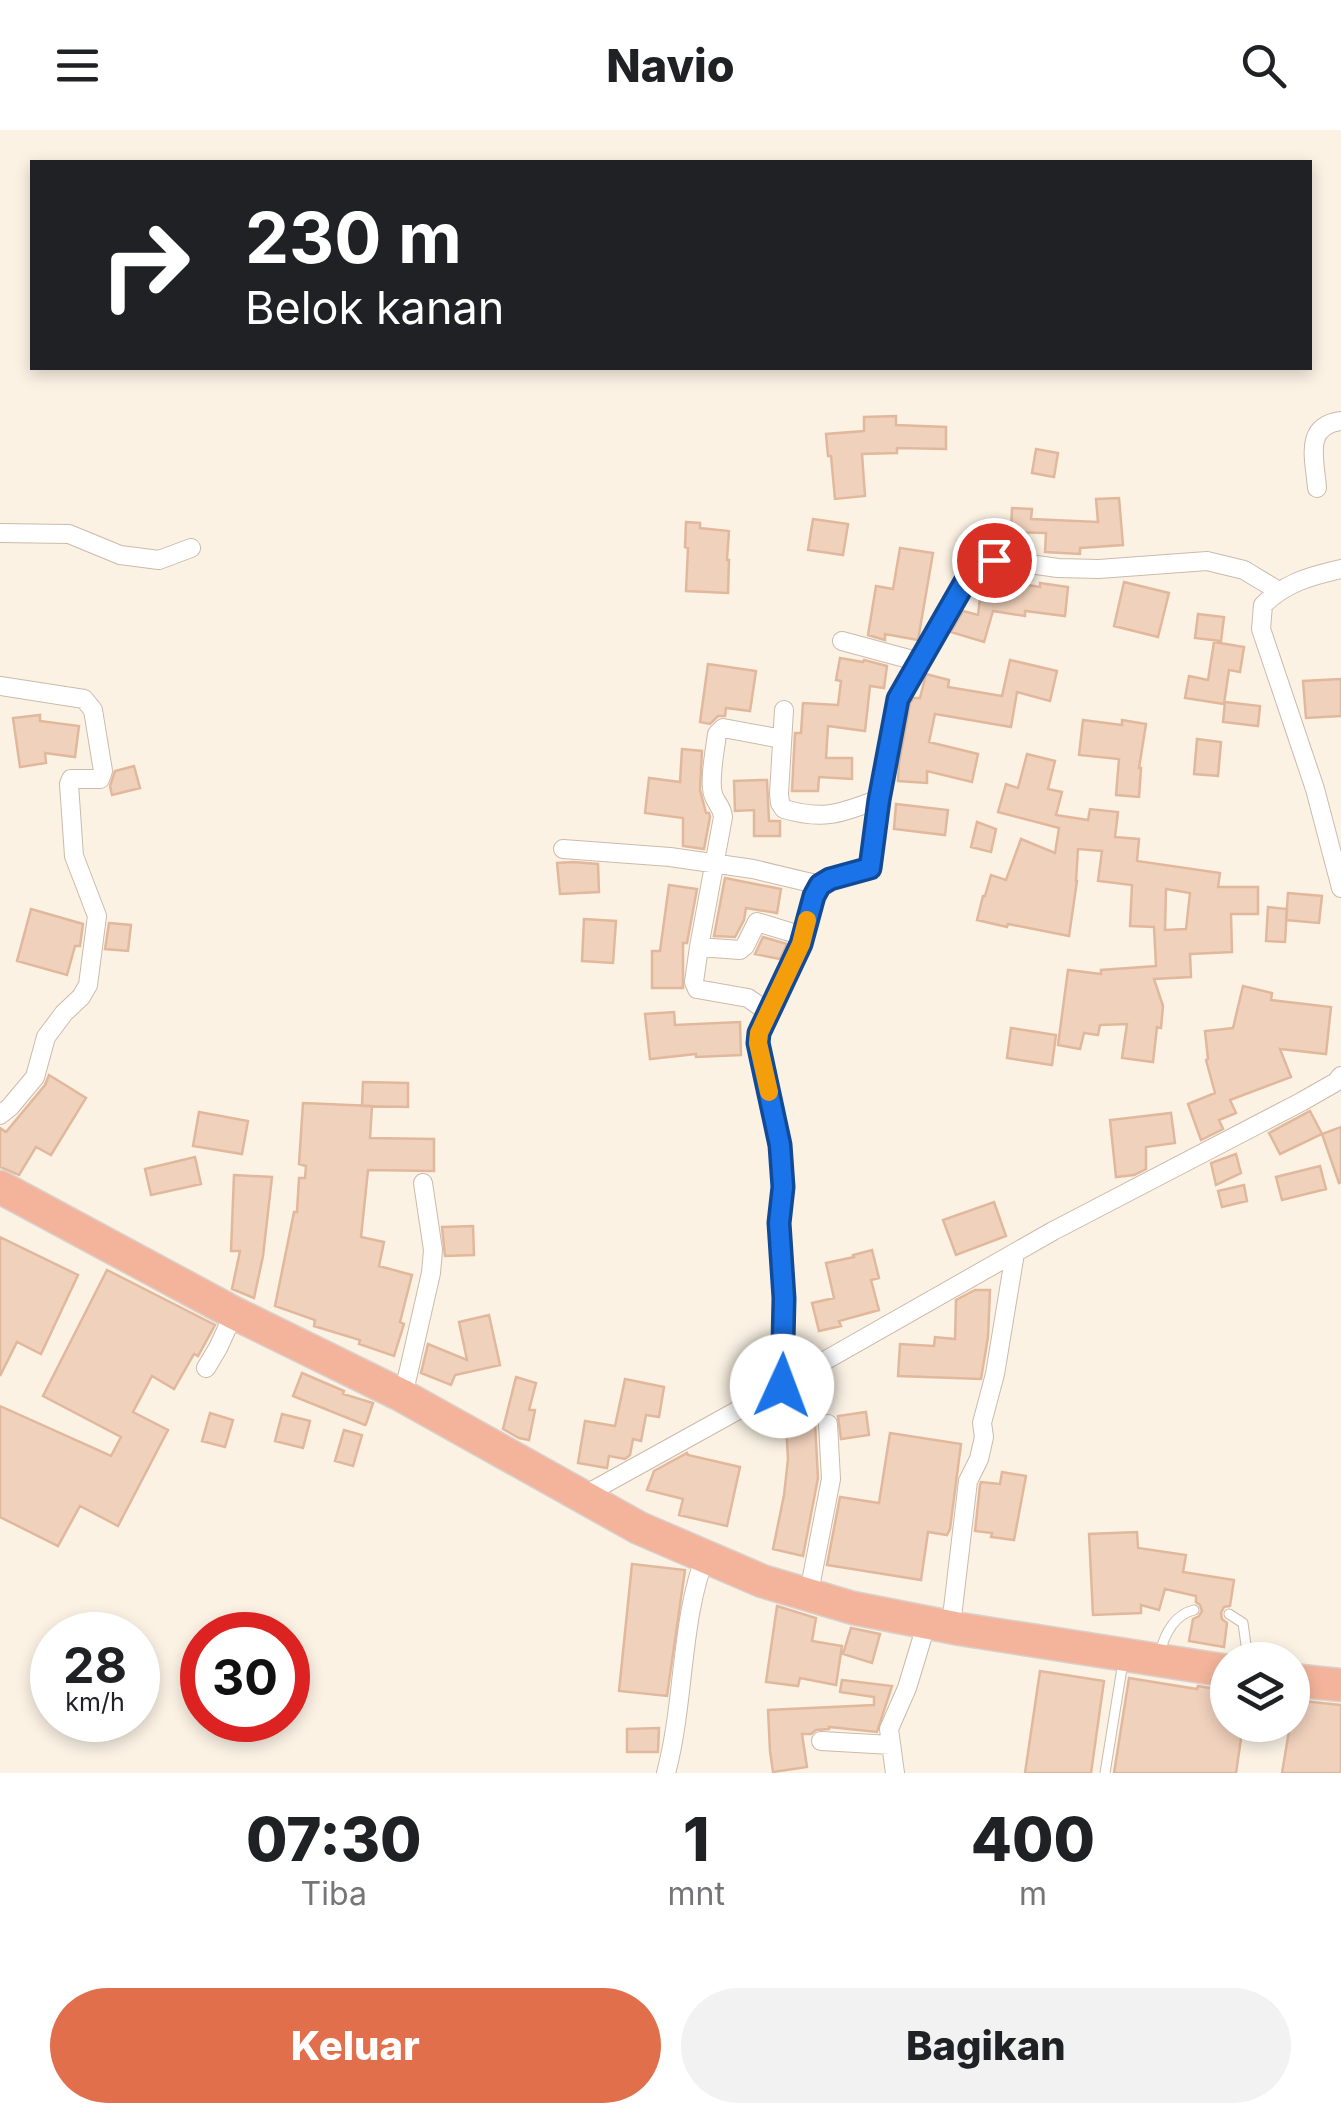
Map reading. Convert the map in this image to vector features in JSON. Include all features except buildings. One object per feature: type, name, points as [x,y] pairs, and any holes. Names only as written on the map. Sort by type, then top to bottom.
[{"type":"highway","points":[[0,1176],[288,1323],[406,1387],[585,1493]]},
{"type":"highway","points":[[0,1187],[234,1314],[762,1580],[853,1608],[1159,1655],[1210,1667]]},
{"type":"highway","points":[[707,1552],[940,1620],[1124,1655],[1210,1659]]},
{"type":"highway","points":[[1310,1671],[1341,1674]]},
{"type":"highway","points":[[1310,1682],[1341,1685]]},
{"type":"street","points":[[1317,488],[1314,444],[1318,431],[1327,423],[1341,421]]},
{"type":"street","points":[[0,533],[69,534],[120,555],[158,560],[190,548]]},
{"type":"street","points":[[782,1386],[784,1298],[779,1223],[783,1187],[780,1145],[759,1033],[803,936],[820,885],[870,868],[898,699],[965,582],[984,562],[994,560],[1099,569],[1207,561],[1244,570],[1278,590]]},
{"type":"street","points":[[1341,570],[1309,576],[1278,590],[1263,606],[1262,628],[1315,789],[1341,888]]},
{"type":"street","points":[[842,640],[920,662]]},
{"type":"street","points":[[0,686],[84,699],[93,710],[103,772],[100,778],[71,780],[69,784],[74,856],[97,916],[88,984],[46,1037],[35,1077],[0,1115]]},
{"type":"street","points":[[784,710],[779,794],[784,810],[823,816],[879,800]]},
{"type":"street","points":[[768,1012],[748,998],[697,989],[694,982],[722,817],[712,790],[718,731],[723,728],[782,739]]},
{"type":"street","points":[[563,849],[670,857],[753,869],[820,885]]},
{"type":"street","points":[[699,947],[740,950],[757,922],[803,936]]},
{"type":"street","points":[[585,1493],[1015,1253],[1301,1102],[1341,1076]]},
{"type":"street","points":[[406,1387],[433,1250],[423,1183]]},
{"type":"street","points":[[895,1773],[889,1729],[940,1620],[968,1480],[984,1438],[982,1423],[1015,1253]]},
{"type":"street","points":[[206,1368],[234,1314]]},
{"type":"street","points":[[811,1582],[832,1479],[828,1424]]},
{"type":"street","points":[[666,1773],[673,1748],[690,1620],[707,1552]]},
{"type":"street","points":[[821,1741],[891,1745]]},
{"type":"lane","points":[[1159,1655],[1175,1618],[1194,1610]]},
{"type":"lane","points":[[1229,1614],[1243,1623],[1246,1642]]},
{"type":"lane","points":[[1106,1773],[1124,1655]]},
{"type":"slow traffic","points":[[769,1092],[759,1033],[801,944],[807,920]]},
{"type":"route","points":[[782,1386],[784,1298],[779,1223],[783,1187],[780,1145],[759,1033],[801,944],[820,885],[870,868],[898,699],[965,582],[984,562],[994,560]]}]
